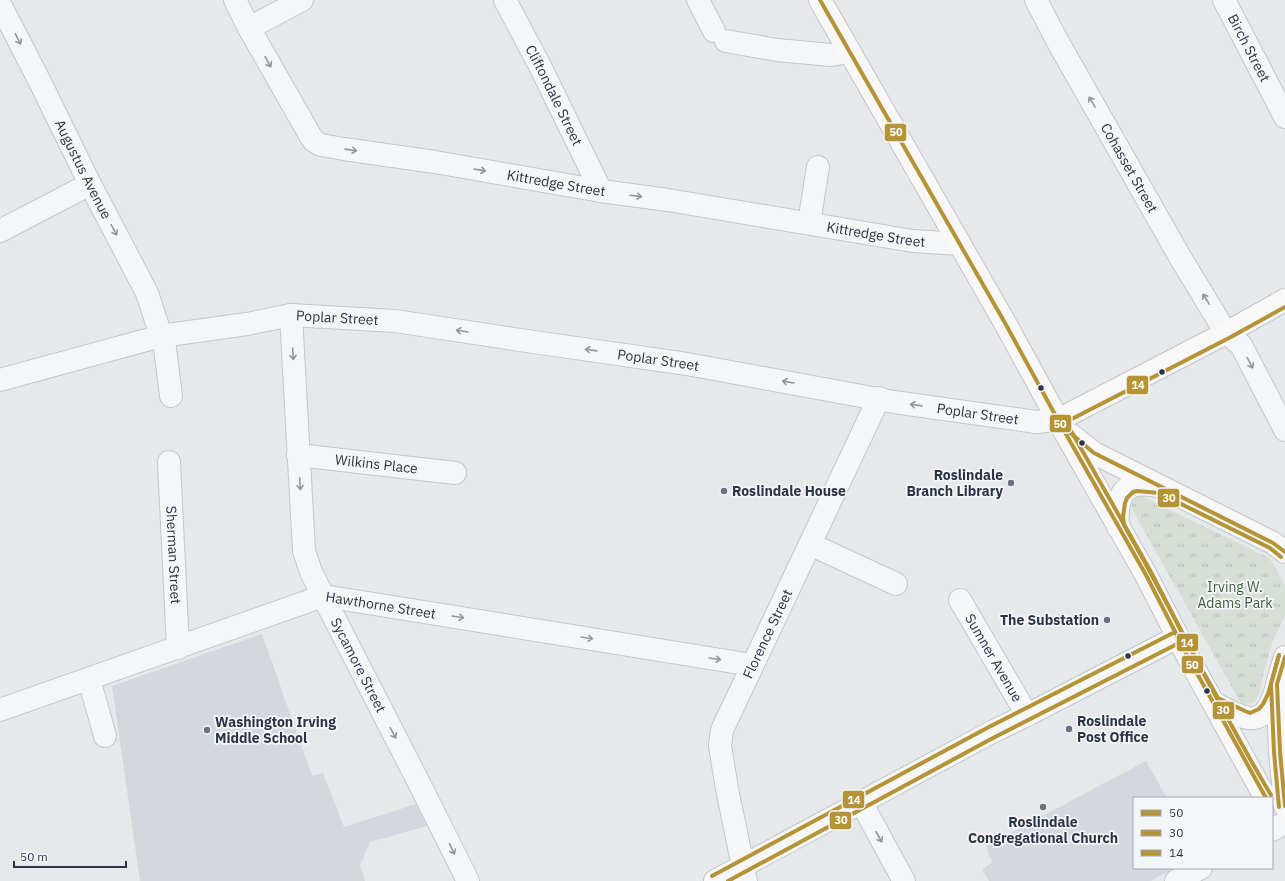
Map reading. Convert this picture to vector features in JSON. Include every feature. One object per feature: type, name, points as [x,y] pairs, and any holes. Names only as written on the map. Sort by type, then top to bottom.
[{"type":"main road","points":[[820,0],[960,244],[1146,575],[1265,797]]},
{"type":"main road","points":[[1058,420],[1226,333],[1285,300]]},
{"type":"main road","points":[[1058,420],[1075,438],[1094,453],[1273,543],[1285,552]]},
{"type":"main road","points":[[1118,527],[1118,508],[1122,494],[1130,487],[1136,485],[1161,487]]},
{"type":"main road","points":[[715,881],[744,874],[860,802],[990,733],[1178,637]]},
{"type":"main road","points":[[1214,703],[1238,716],[1251,718],[1262,714],[1268,708],[1274,696],[1285,657]]},
{"type":"main road","points":[[1277,684],[1280,752],[1285,806]]},
{"type":"main road","points":[[1273,806],[1285,820]]},
{"type":"street","name":"Kittredge Street","points":[[235,0],[249,28],[313,139],[321,144],[344,149],[435,162],[602,191],[668,200],[913,241],[960,244]]},
{"type":"street","points":[[249,28],[302,0]]},
{"type":"street","name":"Cliftondale Street","points":[[505,0],[540,66],[602,191]]},
{"type":"street","points":[[698,0],[720,36],[777,50],[831,55],[850,52]]},
{"type":"street","name":"Cohasset Street","points":[[1036,0],[1059,44],[1180,257],[1226,333],[1241,346],[1285,430]]},
{"type":"street","name":"Birch Street","points":[[1224,0],[1285,116]]},
{"type":"street","name":"Augustus Avenue","points":[[0,4],[90,184],[147,293],[161,336]]},
{"type":"street","points":[[809,223],[818,167]]},
{"type":"street","points":[[0,231],[90,184]]},
{"type":"street","name":"Poplar Street","points":[[0,380],[161,336],[247,324],[291,315],[395,321],[528,342],[687,364],[938,409],[1036,422],[1058,420]]},
{"type":"street","name":"Sycamore Street","points":[[291,315],[304,551],[311,572],[468,881]]},
{"type":"street","points":[[161,336],[165,348],[171,396]]},
{"type":"street","name":"Florence Street","points":[[744,874],[720,746],[722,730],[879,398]]},
{"type":"street","name":"Wilkins Place","points":[[298,455],[455,473]]},
{"type":"street","name":"Sherman Street","points":[[169,462],[178,648]]},
{"type":"street","points":[[810,544],[896,584]]},
{"type":"street","name":"Hawthorne Street","points":[[0,710],[323,596],[752,665]]},
{"type":"street","name":"Sumner Avenue","points":[[960,600],[1027,715]]},
{"type":"street","points":[[89,679],[105,736]]},
{"type":"street","points":[[860,802],[904,881]]},
{"type":"street","points":[[1273,829],[1285,823]]},
{"type":"street","points":[[1176,881],[1199,869]]},
{"type":"shaded area","name":"Washington Irving Middle School","points":[[262,634],[312,776],[323,773],[344,827],[416,804],[427,826],[370,842],[360,865],[365,881],[140,881],[112,686]]},
{"type":"shaded area","points":[[1146,761],[1166,797],[1133,797],[1133,869],[1172,869],[1151,881],[989,881],[982,870],[992,862],[986,846]]},
{"type":"green space","name":"Irving W. Adams Park","points":[[1141,496],[1269,558],[1275,567],[1285,587],[1285,615],[1273,641],[1259,694],[1254,702],[1244,704],[1241,703],[1133,511],[1133,499]]},
{"type":"transit line","name":"50","points":[[820,0],[1005,323],[1146,575],[1188,657],[1265,797]]},
{"type":"transit line","name":"14","points":[[1279,655],[1268,694],[1259,709],[1250,713],[1218,698],[1193,654],[1151,572],[1066,422],[1229,338],[1285,307]]},
{"type":"transit line","name":"50","points":[[1068,431],[1094,453],[1273,543],[1285,552]]},
{"type":"transit line","name":"30","points":[[1271,795],[1233,728],[1124,525],[1123,517],[1125,503],[1127,498],[1133,492],[1159,493],[1270,548],[1281,557]]},
{"type":"transit line","name":"14","points":[[712,876],[987,728],[1175,632]]},
{"type":"transit line","name":"30","points":[[728,881],[993,738],[1181,642]]},
{"type":"transit line","name":"30","points":[[1279,655],[1271,684],[1274,752],[1279,807]]},
{"type":"transit line","name":"50","points":[[1285,657],[1277,684],[1280,752],[1285,806]]},
{"type":"place","name":"Roslindale Branch Library","points":[[1011,483]]},
{"type":"place","name":"Roslindale House","points":[[724,491]]},
{"type":"place","name":"The Substation","points":[[1107,620]]},
{"type":"place","name":"Roslindale Post Office","points":[[1069,729]]},
{"type":"place","name":"Washington Irving Middle School","points":[[207,730]]},
{"type":"place","name":"Roslindale Congregational Church","points":[[1043,807]]}]
